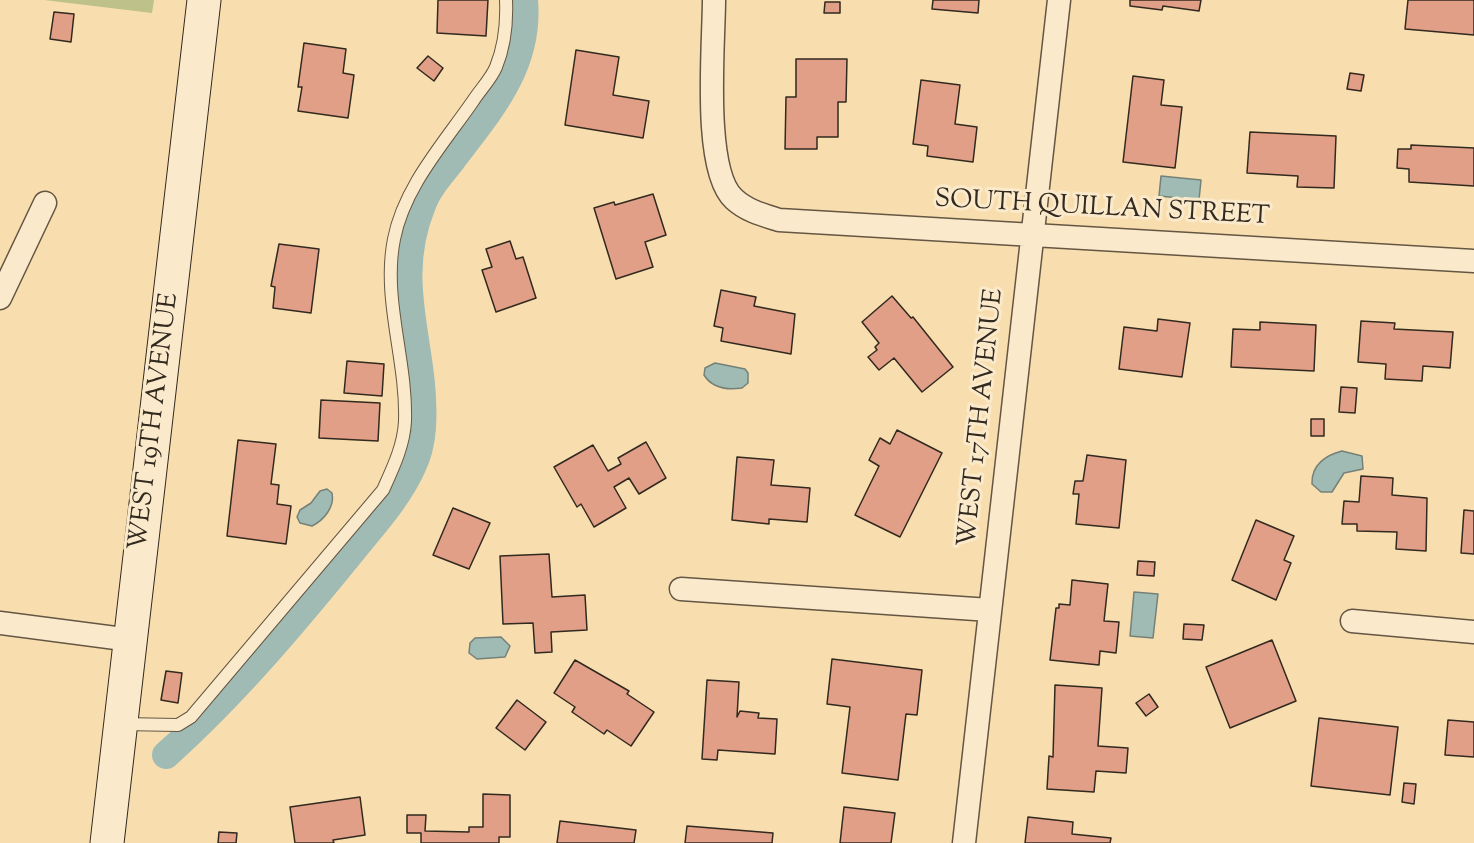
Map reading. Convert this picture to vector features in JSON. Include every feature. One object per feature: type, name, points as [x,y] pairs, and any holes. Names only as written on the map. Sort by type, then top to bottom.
[{"type":"street","name":"WEST 19TH AVENUE","points":[[107,843],[204,0]]},
{"type":"street","name":"SOUTH QUILLAN STREET","points":[[714,0],[713,135],[717,169],[732,198],[753,212],[779,220],[1474,261]]},
{"type":"street","name":"WEST 17TH AVENUE","points":[[964,843],[1059,0]]},
{"type":"street","points":[[0,298],[45,203]]},
{"type":"street","points":[[681,589],[990,610]]},
{"type":"street","points":[[1352,621],[1474,632]]},
{"type":"street","points":[[0,623],[131,640]]},
{"type":"lane","points":[[122,724],[178,725],[191,717],[383,490],[397,460],[405,422],[401,354],[390,296],[394,239],[408,199],[435,154],[495,68],[508,24],[506,0]]},
{"type":"green space","points":[[44,0],[154,0],[152,13]]},
{"type":"water","points":[[1161,176],[1201,180],[1199,200],[1159,196]]},
{"type":"water","points":[[715,363],[745,369],[748,373],[748,383],[742,388],[731,389],[711,383],[704,375],[705,368]]},
{"type":"water","points":[[1342,451],[1362,456],[1363,469],[1344,473],[1332,492],[1321,492],[1312,484],[1314,471],[1325,458]]},
{"type":"water","points":[[327,489],[332,493],[332,503],[324,517],[312,526],[300,523],[297,517],[300,510],[311,503],[320,491]]},
{"type":"water","points":[[1134,592],[1158,594],[1153,638],[1130,636]]},
{"type":"water","points":[[501,637],[510,646],[505,657],[477,659],[469,653],[470,643],[475,638]]},
{"type":"building","points":[[438,0],[488,0],[486,36],[437,33]]},
{"type":"building","points":[[933,0],[979,0],[978,13],[932,9]]},
{"type":"building","points":[[1130,0],[1201,0],[1199,11],[1163,6],[1162,10],[1130,6]]},
{"type":"building","points":[[1408,0],[1474,0],[1474,35],[1405,29]]},
{"type":"building","points":[[825,2],[840,2],[840,13],[824,13]]},
{"type":"building","points":[[54,12],[74,14],[71,42],[50,39]]},
{"type":"building","points":[[304,43],[346,49],[343,73],[354,75],[348,118],[298,111],[302,87],[298,87]]},
{"type":"building","points":[[576,50],[619,57],[613,95],[649,101],[643,138],[565,125]]},
{"type":"building","points":[[428,56],[443,68],[434,81],[417,68]]},
{"type":"building","points":[[796,59],[847,59],[846,102],[838,102],[838,137],[817,137],[817,149],[785,149],[786,97],[796,97]]},
{"type":"building","points":[[1350,73],[1364,75],[1361,91],[1347,89]]},
{"type":"building","points":[[1133,76],[1164,80],[1161,105],[1182,107],[1175,168],[1123,162]]},
{"type":"building","points":[[921,80],[960,85],[955,124],[977,127],[973,162],[927,156],[928,146],[913,144]]},
{"type":"building","points":[[1250,132],[1336,136],[1334,188],[1297,187],[1298,176],[1247,173]]},
{"type":"building","points":[[1411,145],[1474,148],[1474,186],[1409,182],[1409,169],[1397,168],[1398,149],[1411,149]]},
{"type":"building","points":[[653,194],[666,235],[645,242],[653,267],[616,279],[594,208],[614,202],[615,205]]},
{"type":"building","points":[[510,241],[516,259],[523,257],[536,298],[496,312],[482,270],[492,267],[486,249]]},
{"type":"building","points":[[279,244],[319,249],[311,313],[273,308],[275,287],[271,286]]},
{"type":"building","points":[[721,290],[756,297],[754,306],[795,314],[791,354],[721,341],[723,328],[714,326]]},
{"type":"building","points":[[892,296],[911,318],[913,317],[953,367],[922,392],[894,358],[879,370],[868,357],[877,350],[875,347],[879,343],[862,322]]},
{"type":"building","points":[[1158,319],[1190,323],[1182,377],[1119,369],[1124,327],[1157,331]]},
{"type":"building","points":[[1361,321],[1395,323],[1394,329],[1453,332],[1450,368],[1423,366],[1422,381],[1385,379],[1386,364],[1358,362]]},
{"type":"building","points":[[1260,322],[1316,325],[1314,371],[1231,367],[1233,329],[1260,330]]},
{"type":"building","points":[[347,361],[384,364],[382,396],[344,393]]},
{"type":"building","points":[[1341,387],[1357,388],[1355,413],[1339,412]]},
{"type":"building","points":[[321,400],[380,403],[378,441],[319,438]]},
{"type":"building","points":[[1311,419],[1324,419],[1324,436],[1311,436]]},
{"type":"building","points":[[897,430],[942,453],[900,537],[855,515],[879,466],[869,460],[880,438],[890,444]]},
{"type":"building","points":[[238,440],[276,444],[271,484],[279,485],[277,504],[291,506],[286,544],[227,536]]},
{"type":"building","points":[[646,442],[666,478],[639,494],[629,478],[614,487],[626,508],[594,527],[581,504],[577,507],[554,467],[593,445],[608,471],[621,464],[618,458]]},
{"type":"building","points":[[1087,455],[1126,460],[1119,528],[1076,524],[1079,494],[1073,494],[1075,481],[1083,481]]},
{"type":"building","points":[[737,457],[774,460],[771,485],[810,488],[807,522],[769,519],[769,524],[732,520]]},
{"type":"building","points":[[1361,476],[1393,478],[1392,495],[1427,498],[1426,551],[1396,549],[1397,532],[1357,531],[1357,524],[1342,524],[1344,501],[1359,502]]},
{"type":"building","points":[[453,508],[490,523],[469,569],[433,555]]},
{"type":"building","points":[[1464,510],[1474,511],[1474,554],[1461,553]]},
{"type":"building","points":[[1256,520],[1294,536],[1284,560],[1291,563],[1276,600],[1232,580]]},
{"type":"building","points":[[549,554],[552,597],[585,595],[587,630],[551,632],[552,652],[535,653],[533,623],[503,624],[500,556]]},
{"type":"building","points":[[1138,561],[1155,562],[1154,576],[1137,575]]},
{"type":"building","points":[[1072,580],[1108,584],[1104,621],[1119,622],[1116,653],[1100,651],[1099,665],[1050,660],[1056,608],[1059,608],[1059,604],[1070,605]]},
{"type":"building","points":[[1184,624],[1204,625],[1202,640],[1183,639]]},
{"type":"building","points":[[1272,640],[1296,701],[1230,728],[1206,667]]},
{"type":"building","points":[[832,659],[922,670],[917,715],[906,714],[898,780],[842,773],[850,707],[827,704]]},
{"type":"building","points":[[575,660],[629,691],[627,694],[654,712],[631,746],[607,730],[604,734],[572,712],[575,707],[554,693]]},
{"type":"building","points":[[166,671],[182,673],[178,703],[161,700]]},
{"type":"building","points":[[707,680],[739,682],[737,717],[740,711],[759,713],[758,718],[777,719],[775,754],[718,750],[717,760],[702,759]]},
{"type":"building","points":[[1055,685],[1102,688],[1098,746],[1128,748],[1126,773],[1096,771],[1094,792],[1047,789],[1049,756],[1053,757]]},
{"type":"building","points":[[1149,694],[1158,707],[1146,716],[1136,703]]},
{"type":"building","points":[[517,700],[546,722],[525,750],[496,728]]},
{"type":"building","points":[[1319,718],[1398,727],[1390,795],[1311,786]]},
{"type":"building","points":[[1448,720],[1474,722],[1474,757],[1445,755]]},
{"type":"building","points":[[1404,783],[1416,784],[1414,804],[1402,802]]},
{"type":"building","points":[[483,794],[510,795],[510,837],[499,837],[499,843],[421,843],[421,833],[407,833],[407,815],[426,815],[425,831],[469,832],[469,827],[483,827]]},
{"type":"building","points":[[360,797],[365,835],[333,840],[334,843],[295,843],[290,807]]},
{"type":"building","points":[[844,807],[895,813],[891,843],[840,843]]},
{"type":"building","points":[[1028,817],[1073,822],[1072,834],[1111,838],[1110,843],[1025,843]]},
{"type":"building","points":[[560,821],[636,830],[634,843],[557,843]]},
{"type":"building","points":[[687,826],[773,833],[772,843],[685,843]]},
{"type":"building","points":[[219,832],[237,833],[236,843],[218,843]]},
{"type":"waterway","points":[[166,755],[215,708],[284,633],[383,513],[399,491],[412,467],[419,448],[422,428],[422,398],[409,290],[409,263],[413,235],[422,205],[435,181],[480,124],[514,67],[524,24],[524,0]]}]
